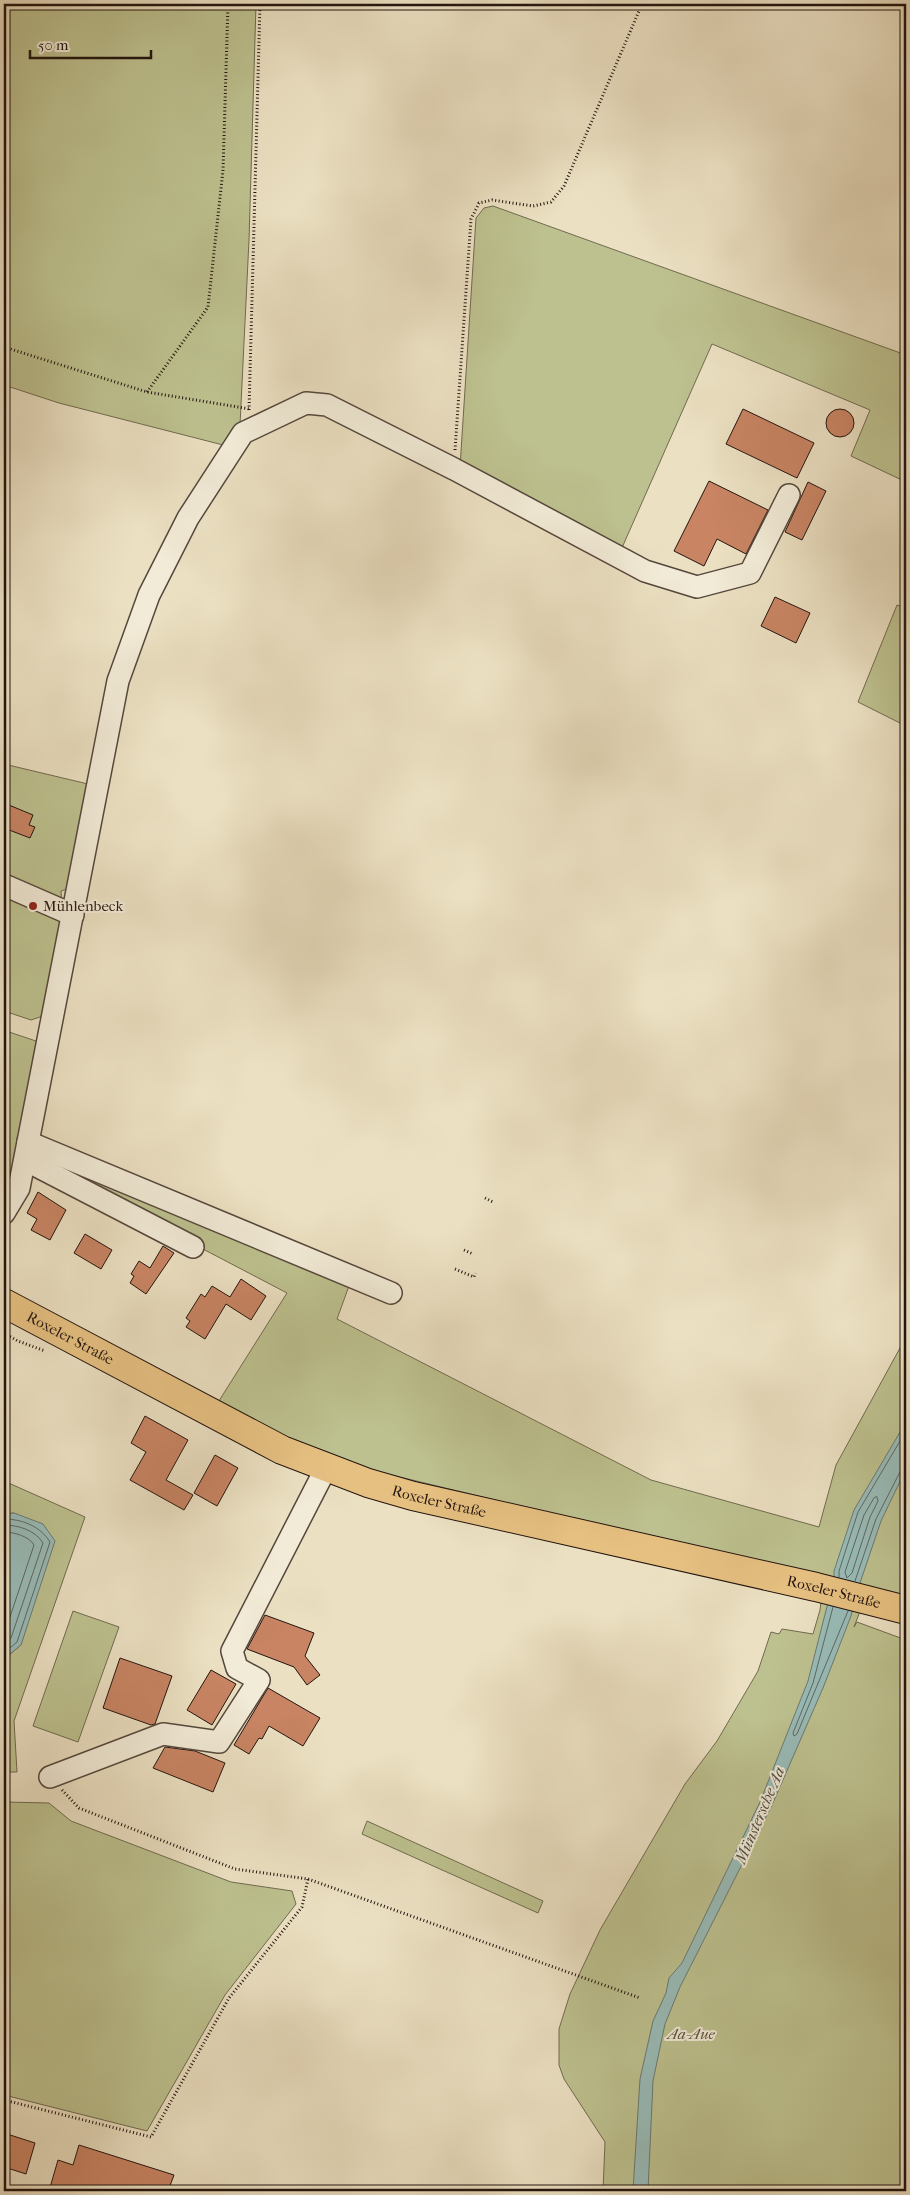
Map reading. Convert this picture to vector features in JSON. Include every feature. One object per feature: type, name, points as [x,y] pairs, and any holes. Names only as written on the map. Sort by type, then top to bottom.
[{"type":"main road","name":"Roxeler Straße","points":[[4,1303],[239,1429],[282,1450],[326,1468],[413,1496],[874,1600],[906,1610]]},
{"type":"lane","points":[[4,1213],[19,1188],[118,681],[149,595],[188,518],[243,433],[306,403],[327,406],[454,468],[645,571],[697,587],[750,573],[789,495]]},
{"type":"lane","points":[[4,885],[73,915]]},
{"type":"lane","points":[[26,1151],[193,1247]]},
{"type":"lane","points":[[26,1151],[391,1293]]},
{"type":"lane","points":[[50,1777],[163,1734],[219,1742],[259,1680],[237,1668],[232,1651],[326,1468]]},
{"type":"path","points":[[146,392],[208,307],[223,170],[228,4]]},
{"type":"path","points":[[243,433],[249,410],[260,4]]},
{"type":"path","points":[[454,468],[471,219],[479,203],[492,200],[533,206],[552,202],[564,186],[642,4]]},
{"type":"path","points":[[4,347],[146,392],[249,410]]},
{"type":"path","points":[[485,1198],[493,1202]]},
{"type":"path","points":[[464,1250],[473,1254]]},
{"type":"path","points":[[455,1270],[474,1277],[475,1273]]},
{"type":"path","points":[[50,1777],[79,1808],[235,1868],[308,1879],[640,1998]]},
{"type":"path","points":[[4,2100],[151,2136],[229,1998],[302,1907],[308,1879]]},
{"type":"green space","points":[[4,4],[256,4],[249,240],[240,425],[227,446],[59,403],[4,385]]},
{"type":"green space","points":[[493,206],[906,355],[906,482],[851,456],[870,410],[712,344],[621,550],[460,467],[476,218],[484,208]]},
{"type":"green space","points":[[897,605],[906,608],[906,726],[858,702]]},
{"type":"green space","name":"Mühlenbeck","points":[[4,764],[88,784],[70,888],[61,891],[63,922],[46,1015],[31,1020],[4,1011]]},
{"type":"green space","points":[[9,1032],[39,1042],[9,1195],[4,1189],[4,1044]]},
{"type":"green space","name":"Aa-Aue","points":[[34,1151],[349,1286],[337,1319],[651,1480],[819,1527],[836,1465],[906,1337],[906,1599],[862,1606],[854,1627],[857,1622],[906,1640],[906,2191],[603,2191],[605,2142],[564,2079],[559,2065],[559,2029],[570,1994],[600,1930],[685,1784],[717,1741],[758,1671],[771,1632],[779,1634],[782,1629],[813,1634],[820,1610],[824,1577],[321,1458],[217,1404],[287,1293],[31,1159]]},
{"type":"green space","points":[[4,1481],[85,1517],[14,1721],[17,1772],[4,1772],[4,1659],[21,1645],[14,1513],[4,1514]]},
{"type":"green space","points":[[73,1611],[119,1627],[78,1742],[33,1726]]},
{"type":"green space","points":[[4,1802],[49,1803],[71,1821],[231,1882],[292,1891],[296,1904],[225,1995],[147,2131],[4,2095]]},
{"type":"green space","points":[[367,1821],[543,1901],[538,1913],[362,1834]]},
{"type":"water","name":"Münstersche Aa","points":[[906,1422],[906,1469],[881,1521],[851,1616],[823,1688],[772,1805],[680,1987],[665,2024],[653,2081],[648,2191],[633,2191],[640,2079],[653,2021],[666,1993],[669,1978],[682,1963],[760,1802],[808,1681],[834,1579],[834,1571],[854,1510]]},
{"type":"water","points":[[14,1513],[43,1524],[55,1541],[21,1645],[4,1659],[4,1514]]},
{"type":"building","points":[[743,409],[814,443],[797,478],[726,444]]},
{"type":"building","points":[[840,409],[850,413],[854,423],[850,433],[840,437],[830,433],[826,423],[830,413]]},
{"type":"building","points":[[709,481],[768,510],[746,554],[717,539],[704,566],[674,551]]},
{"type":"building","points":[[808,482],[826,491],[802,540],[785,532]]},
{"type":"building","points":[[775,597],[810,613],[796,643],[761,626]]},
{"type":"building","points":[[4,803],[33,815],[29,825],[35,827],[30,838],[4,828]]},
{"type":"building","points":[[38,1192],[66,1210],[50,1240],[31,1230],[37,1219],[27,1213]]},
{"type":"building","points":[[85,1234],[112,1250],[101,1269],[74,1253]]},
{"type":"building","points":[[163,1246],[174,1253],[146,1294],[130,1283],[134,1276],[131,1274],[139,1261],[150,1268]]},
{"type":"building","points":[[241,1279],[266,1296],[251,1320],[226,1304],[205,1339],[186,1327],[190,1321],[186,1318],[201,1294],[205,1297],[212,1286],[230,1297]]},
{"type":"building","points":[[145,1416],[188,1440],[166,1480],[193,1495],[184,1510],[130,1480],[146,1452],[131,1443]]},
{"type":"building","points":[[215,1455],[238,1468],[217,1506],[194,1493]]},
{"type":"building","points":[[265,1615],[314,1633],[305,1656],[320,1675],[307,1685],[294,1667],[247,1649]]},
{"type":"building","points":[[120,1658],[172,1676],[155,1724],[151,1725],[103,1708]]},
{"type":"building","points":[[211,1670],[236,1684],[212,1725],[187,1710]]},
{"type":"building","points":[[268,1688],[320,1718],[303,1746],[269,1726],[262,1739],[259,1738],[249,1754],[234,1745]]},
{"type":"building","points":[[165,1747],[195,1751],[225,1763],[213,1792],[153,1768]]},
{"type":"building","points":[[4,2133],[35,2143],[26,2174],[4,2167]]},
{"type":"building","points":[[79,2145],[174,2175],[168,2191],[49,2191],[58,2160],[73,2165]]},
{"type":"place","name":"Mühlenbeck","points":[[33,906]]}]
